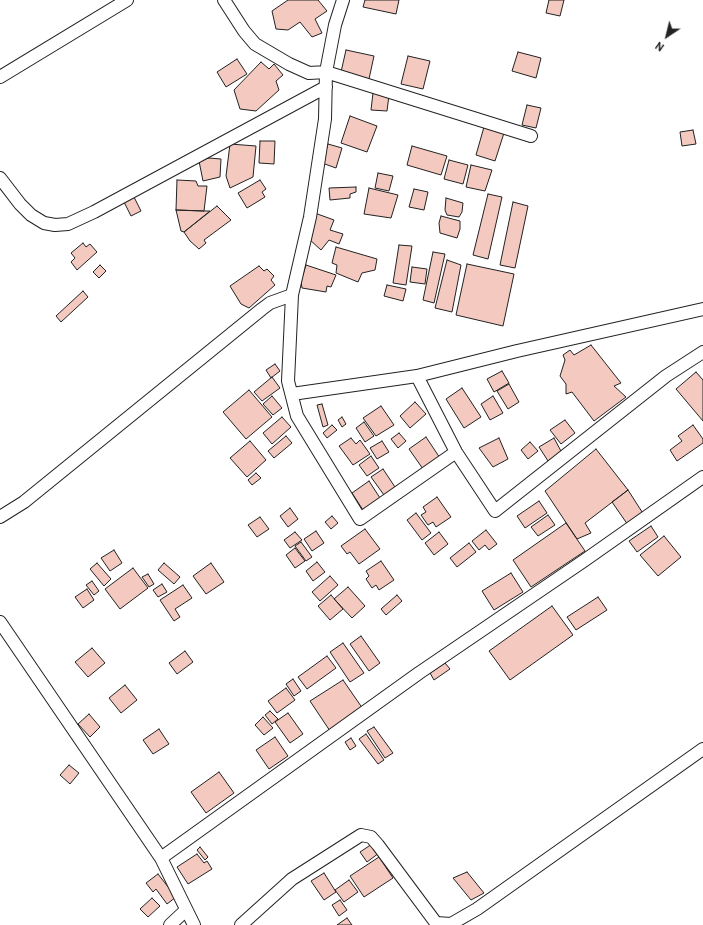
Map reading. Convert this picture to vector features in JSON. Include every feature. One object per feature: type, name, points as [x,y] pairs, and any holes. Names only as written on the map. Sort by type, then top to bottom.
[{"type":"street","points":[[0,77],[128,0]]},
{"type":"street","points":[[224,0],[244,31],[255,44],[289,64],[309,73],[326,72],[531,136]]},
{"type":"street","points":[[343,0],[335,24],[326,72],[325,119],[310,212],[292,295],[288,381],[297,416],[360,519],[456,452]]},
{"type":"street","points":[[0,178],[20,204],[44,223],[56,225],[68,224],[94,212],[326,87]]},
{"type":"street","points":[[0,517],[24,502],[262,309],[270,303],[292,295]]},
{"type":"street","points":[[292,394],[417,376],[518,351],[703,309]]},
{"type":"street","points":[[417,376],[456,452],[495,511],[666,376],[703,352]]},
{"type":"street","points":[[161,858],[419,673],[703,477]]},
{"type":"street","points":[[0,622],[161,858],[194,925]]},
{"type":"street","points":[[241,925],[292,879],[361,835],[371,837],[378,845],[436,923],[451,924],[477,909],[703,749]]},
{"type":"street","points":[[170,925],[186,910]]},
{"type":"building","points":[[288,0],[318,0],[327,11],[315,19],[322,33],[312,37],[300,22],[288,30],[276,29],[272,11]]},
{"type":"building","points":[[365,0],[399,0],[396,14],[363,7]]},
{"type":"building","points":[[549,0],[564,0],[560,16],[546,13]]},
{"type":"building","points":[[346,50],[374,56],[369,79],[341,72]]},
{"type":"building","points":[[518,52],[541,58],[536,78],[512,71]]},
{"type":"building","points":[[408,56],[430,61],[423,89],[401,84]]},
{"type":"building","points":[[237,59],[247,74],[226,87],[217,72]]},
{"type":"building","points":[[261,62],[269,69],[274,64],[283,75],[276,81],[279,90],[256,111],[240,109],[234,90]]},
{"type":"building","points":[[373,93],[389,95],[387,111],[371,110]]},
{"type":"building","points":[[527,105],[541,108],[536,128],[522,125]]},
{"type":"building","points":[[350,116],[377,126],[367,152],[341,143]]},
{"type":"building","points":[[484,127],[504,133],[495,161],[476,155]]},
{"type":"building","points":[[693,130],[696,144],[682,146],[680,132]]},
{"type":"building","points":[[260,141],[275,141],[274,164],[259,163]]},
{"type":"building","points":[[230,144],[256,146],[253,177],[230,188],[226,176]]},
{"type":"building","points":[[328,144],[342,148],[336,168],[322,163]]},
{"type":"building","points":[[412,146],[447,156],[441,175],[407,165]]},
{"type":"building","points":[[209,158],[221,159],[220,177],[203,181],[199,161]]},
{"type":"building","points":[[449,160],[468,165],[463,184],[444,179]]},
{"type":"building","points":[[471,165],[492,170],[485,191],[466,187]]},
{"type":"building","points":[[378,173],[393,176],[389,191],[375,188]]},
{"type":"building","points":[[177,180],[196,181],[198,186],[207,186],[204,211],[176,210]]},
{"type":"building","points":[[260,180],[266,189],[262,192],[265,197],[247,208],[238,193]]},
{"type":"building","points":[[356,187],[356,192],[350,194],[350,198],[330,200],[329,188]]},
{"type":"building","points":[[369,188],[398,195],[391,218],[364,214]]},
{"type":"building","points":[[414,189],[428,192],[424,210],[409,207]]},
{"type":"building","points":[[488,194],[502,197],[488,259],[473,255]]},
{"type":"building","points":[[134,197],[141,211],[131,216],[124,202]]},
{"type":"building","points":[[446,198],[463,203],[462,212],[459,217],[447,215],[445,210]]},
{"type":"building","points":[[513,202],[528,206],[515,268],[500,265]]},
{"type":"building","points":[[217,206],[231,220],[204,240],[206,243],[199,249],[190,241],[184,232]]},
{"type":"building","points":[[176,210],[210,211],[184,232],[181,231]]},
{"type":"building","points":[[312,212],[334,220],[330,230],[343,234],[339,244],[329,240],[321,250],[309,239]]},
{"type":"building","points":[[441,216],[460,221],[460,229],[457,238],[440,233],[439,223]]},
{"type":"building","points":[[83,243],[86,247],[90,244],[97,252],[77,270],[71,262],[75,258],[71,253]]},
{"type":"building","points":[[399,245],[412,246],[406,285],[393,283]]},
{"type":"building","points":[[336,247],[377,259],[375,270],[362,273],[358,282],[336,273],[337,265],[332,263]]},
{"type":"building","points":[[433,252],[445,254],[434,303],[423,300]]},
{"type":"building","points":[[447,260],[461,265],[452,312],[435,308]]},
{"type":"building","points":[[467,264],[514,274],[503,326],[456,315]]},
{"type":"building","points":[[100,265],[106,271],[99,278],[93,272]]},
{"type":"building","points":[[306,265],[336,275],[331,287],[327,286],[326,292],[302,288],[301,281]]},
{"type":"building","points":[[259,266],[264,271],[267,269],[274,276],[271,280],[275,285],[249,308],[241,304],[230,286]]},
{"type":"building","points":[[412,267],[427,269],[425,284],[410,282]]},
{"type":"building","points":[[387,285],[406,289],[403,301],[384,296]]},
{"type":"building","points":[[83,291],[88,297],[61,322],[56,316]]},
{"type":"building","points":[[591,345],[621,383],[614,386],[626,397],[594,421],[572,392],[566,394],[566,384],[560,376],[565,360],[563,355],[570,350],[574,355]]},
{"type":"building","points":[[275,364],[280,371],[271,378],[266,370]]},
{"type":"building","points":[[502,371],[509,383],[494,392],[487,379]]},
{"type":"building","points":[[696,372],[703,380],[703,421],[676,389]]},
{"type":"building","points":[[272,377],[280,388],[262,401],[254,392]]},
{"type":"building","points":[[509,384],[519,402],[508,409],[497,391]]},
{"type":"building","points":[[462,388],[481,417],[464,428],[446,399]]},
{"type":"building","points":[[249,390],[272,417],[246,439],[223,412]]},
{"type":"building","points":[[272,396],[282,408],[273,415],[263,404]]},
{"type":"building","points":[[493,396],[503,413],[490,420],[481,404]]},
{"type":"building","points":[[415,402],[426,414],[410,428],[400,416]]},
{"type":"building","points":[[322,404],[328,425],[323,427],[317,405]]},
{"type":"building","points":[[381,406],[394,425],[376,436],[363,418]]},
{"type":"building","points":[[282,417],[291,427],[272,444],[263,433]]},
{"type":"building","points":[[342,417],[346,424],[342,427],[338,420]]},
{"type":"building","points":[[565,420],[575,433],[561,444],[550,430]]},
{"type":"building","points":[[364,422],[374,436],[365,442],[356,428]]},
{"type":"building","points":[[332,425],[337,430],[327,438],[323,433]]},
{"type":"building","points":[[693,425],[703,439],[703,443],[677,461],[670,450],[682,441],[678,436]]},
{"type":"building","points":[[399,433],[406,441],[398,448],[391,439]]},
{"type":"building","points":[[286,436],[292,443],[274,458],[268,451]]},
{"type":"building","points":[[426,437],[440,458],[423,469],[409,449]]},
{"type":"building","points":[[351,438],[356,444],[360,440],[370,454],[353,465],[339,446]]},
{"type":"building","points":[[499,438],[508,459],[493,467],[479,448]]},
{"type":"building","points":[[554,438],[562,453],[548,461],[539,447]]},
{"type":"building","points":[[250,441],[266,460],[247,477],[230,458]]},
{"type":"building","points":[[382,441],[389,452],[377,459],[370,448]]},
{"type":"building","points":[[530,442],[538,451],[528,459],[521,450]]},
{"type":"building","points":[[596,449],[628,490],[585,523],[591,533],[577,539],[545,491]]},
{"type":"building","points":[[371,456],[379,468],[367,476],[359,465]]},
{"type":"building","points":[[383,469],[395,487],[384,495],[371,477]]},
{"type":"building","points":[[256,473],[261,478],[252,485],[248,480]]},
{"type":"building","points":[[369,481],[380,498],[363,510],[352,493]]},
{"type":"building","points":[[628,490],[644,515],[628,525],[612,502]]},
{"type":"building","points":[[437,497],[451,517],[436,527],[433,522],[428,525],[421,515],[426,512],[423,507]]},
{"type":"building","points":[[539,501],[547,513],[525,528],[517,516]]},
{"type":"building","points":[[290,508],[298,519],[288,527],[280,516]]},
{"type":"building","points":[[416,513],[431,533],[422,540],[407,520]]},
{"type":"building","points":[[548,515],[555,525],[538,536],[531,527]]},
{"type":"building","points":[[332,516],[338,523],[331,529],[325,522]]},
{"type":"building","points":[[260,517],[269,529],[257,537],[248,525]]},
{"type":"building","points":[[566,523],[585,551],[531,587],[513,560]]},
{"type":"building","points":[[651,526],[658,537],[637,552],[629,541]]},
{"type":"building","points":[[365,529],[380,549],[359,564],[350,552],[347,554],[341,546]]},
{"type":"building","points":[[486,530],[497,544],[489,550],[485,545],[479,550],[472,541]]},
{"type":"building","points":[[316,531],[324,543],[312,551],[304,539]]},
{"type":"building","points":[[295,532],[302,540],[290,548],[284,540]]},
{"type":"building","points":[[439,532],[448,544],[434,555],[425,543]]},
{"type":"building","points":[[664,536],[681,557],[658,576],[640,555]]},
{"type":"building","points":[[301,542],[312,557],[306,561],[295,546]]},
{"type":"building","points":[[469,543],[476,552],[457,567],[450,558]]},
{"type":"building","points":[[295,548],[305,561],[295,568],[286,555]]},
{"type":"building","points":[[114,550],[122,563],[110,571],[101,558]]},
{"type":"building","points":[[381,561],[394,580],[379,590],[376,585],[372,588],[366,579],[369,576],[366,571]]},
{"type":"building","points":[[317,562],[325,572],[313,581],[306,571]]},
{"type":"building","points":[[97,563],[111,579],[104,586],[90,569]]},
{"type":"building","points":[[164,563],[180,577],[174,584],[158,570]]},
{"type":"building","points":[[211,563],[224,582],[206,594],[193,576]]},
{"type":"building","points":[[133,568],[148,588],[120,609],[105,589]]},
{"type":"building","points":[[511,573],[523,592],[494,610],[482,591]]},
{"type":"building","points":[[148,574],[154,584],[149,587],[142,577]]},
{"type":"building","points":[[330,576],[338,585],[320,601],[312,592]]},
{"type":"building","points":[[92,581],[99,591],[94,595],[86,585]]},
{"type":"building","points":[[162,584],[167,592],[158,597],[153,590]]},
{"type":"building","points":[[183,585],[192,598],[175,609],[180,617],[174,621],[160,600]]},
{"type":"building","points":[[348,587],[365,606],[352,618],[334,599]]},
{"type":"building","points":[[87,589],[94,600],[83,608],[75,597]]},
{"type":"building","points":[[331,595],[343,609],[330,620],[318,606]]},
{"type":"building","points":[[397,595],[402,601],[386,615],[381,609]]},
{"type":"building","points":[[598,597],[607,610],[576,630],[567,617]]},
{"type":"building","points":[[552,606],[573,635],[510,680],[489,651]]},
{"type":"building","points":[[361,636],[380,663],[369,671],[350,644]]},
{"type":"building","points":[[343,643],[364,673],[350,682],[330,652]]},
{"type":"building","points":[[92,648],[105,663],[88,677],[75,662]]},
{"type":"building","points":[[185,651],[193,662],[177,674],[169,663]]},
{"type":"building","points":[[327,656],[336,668],[307,689],[298,677]]},
{"type":"building","points":[[445,663],[450,669],[434,680],[430,673]]},
{"type":"building","points":[[293,679],[301,691],[294,696],[286,684]]},
{"type":"building","points":[[343,680],[363,709],[330,731],[310,701]]},
{"type":"building","points":[[125,685],[137,700],[121,713],[109,698]]},
{"type":"building","points":[[286,688],[295,700],[277,713],[268,701]]},
{"type":"building","points":[[270,711],[278,719],[272,724],[265,715]]},
{"type":"building","points":[[288,713],[303,734],[290,743],[275,722]]},
{"type":"building","points":[[89,714],[100,727],[90,737],[78,724]]},
{"type":"building","points":[[263,717],[273,728],[264,735],[255,725]]},
{"type":"building","points":[[374,727],[393,753],[385,758],[367,731]]},
{"type":"building","points":[[159,729],[169,744],[153,754],[143,740]]},
{"type":"building","points":[[366,734],[384,760],[378,764],[359,739]]},
{"type":"building","points":[[275,737],[288,756],[269,769],[256,750]]},
{"type":"building","points":[[351,738],[356,746],[350,750],[345,742]]},
{"type":"building","points":[[69,765],[79,773],[70,784],[60,775]]},
{"type":"building","points":[[219,772],[234,793],[206,813],[191,792]]},
{"type":"building","points":[[372,844],[379,853],[367,862],[360,852]]},
{"type":"building","points":[[200,847],[208,857],[205,860],[197,850]]},
{"type":"building","points":[[197,854],[204,863],[207,861],[212,869],[188,884],[177,867]]},
{"type":"building","points":[[379,857],[393,878],[364,897],[350,876]]},
{"type":"building","points":[[467,872],[484,893],[471,900],[453,878]]},
{"type":"building","points":[[324,873],[336,892],[324,900],[311,881]]},
{"type":"building","points":[[158,874],[176,897],[167,904],[156,889],[153,892],[146,883]]},
{"type":"building","points":[[349,880],[358,892],[344,902],[335,890]]},
{"type":"building","points":[[152,898],[160,906],[148,917],[140,909]]},
{"type":"building","points":[[340,900],[347,910],[339,916],[332,905]]},
{"type":"building","points":[[347,918],[352,925],[337,925]]}]
